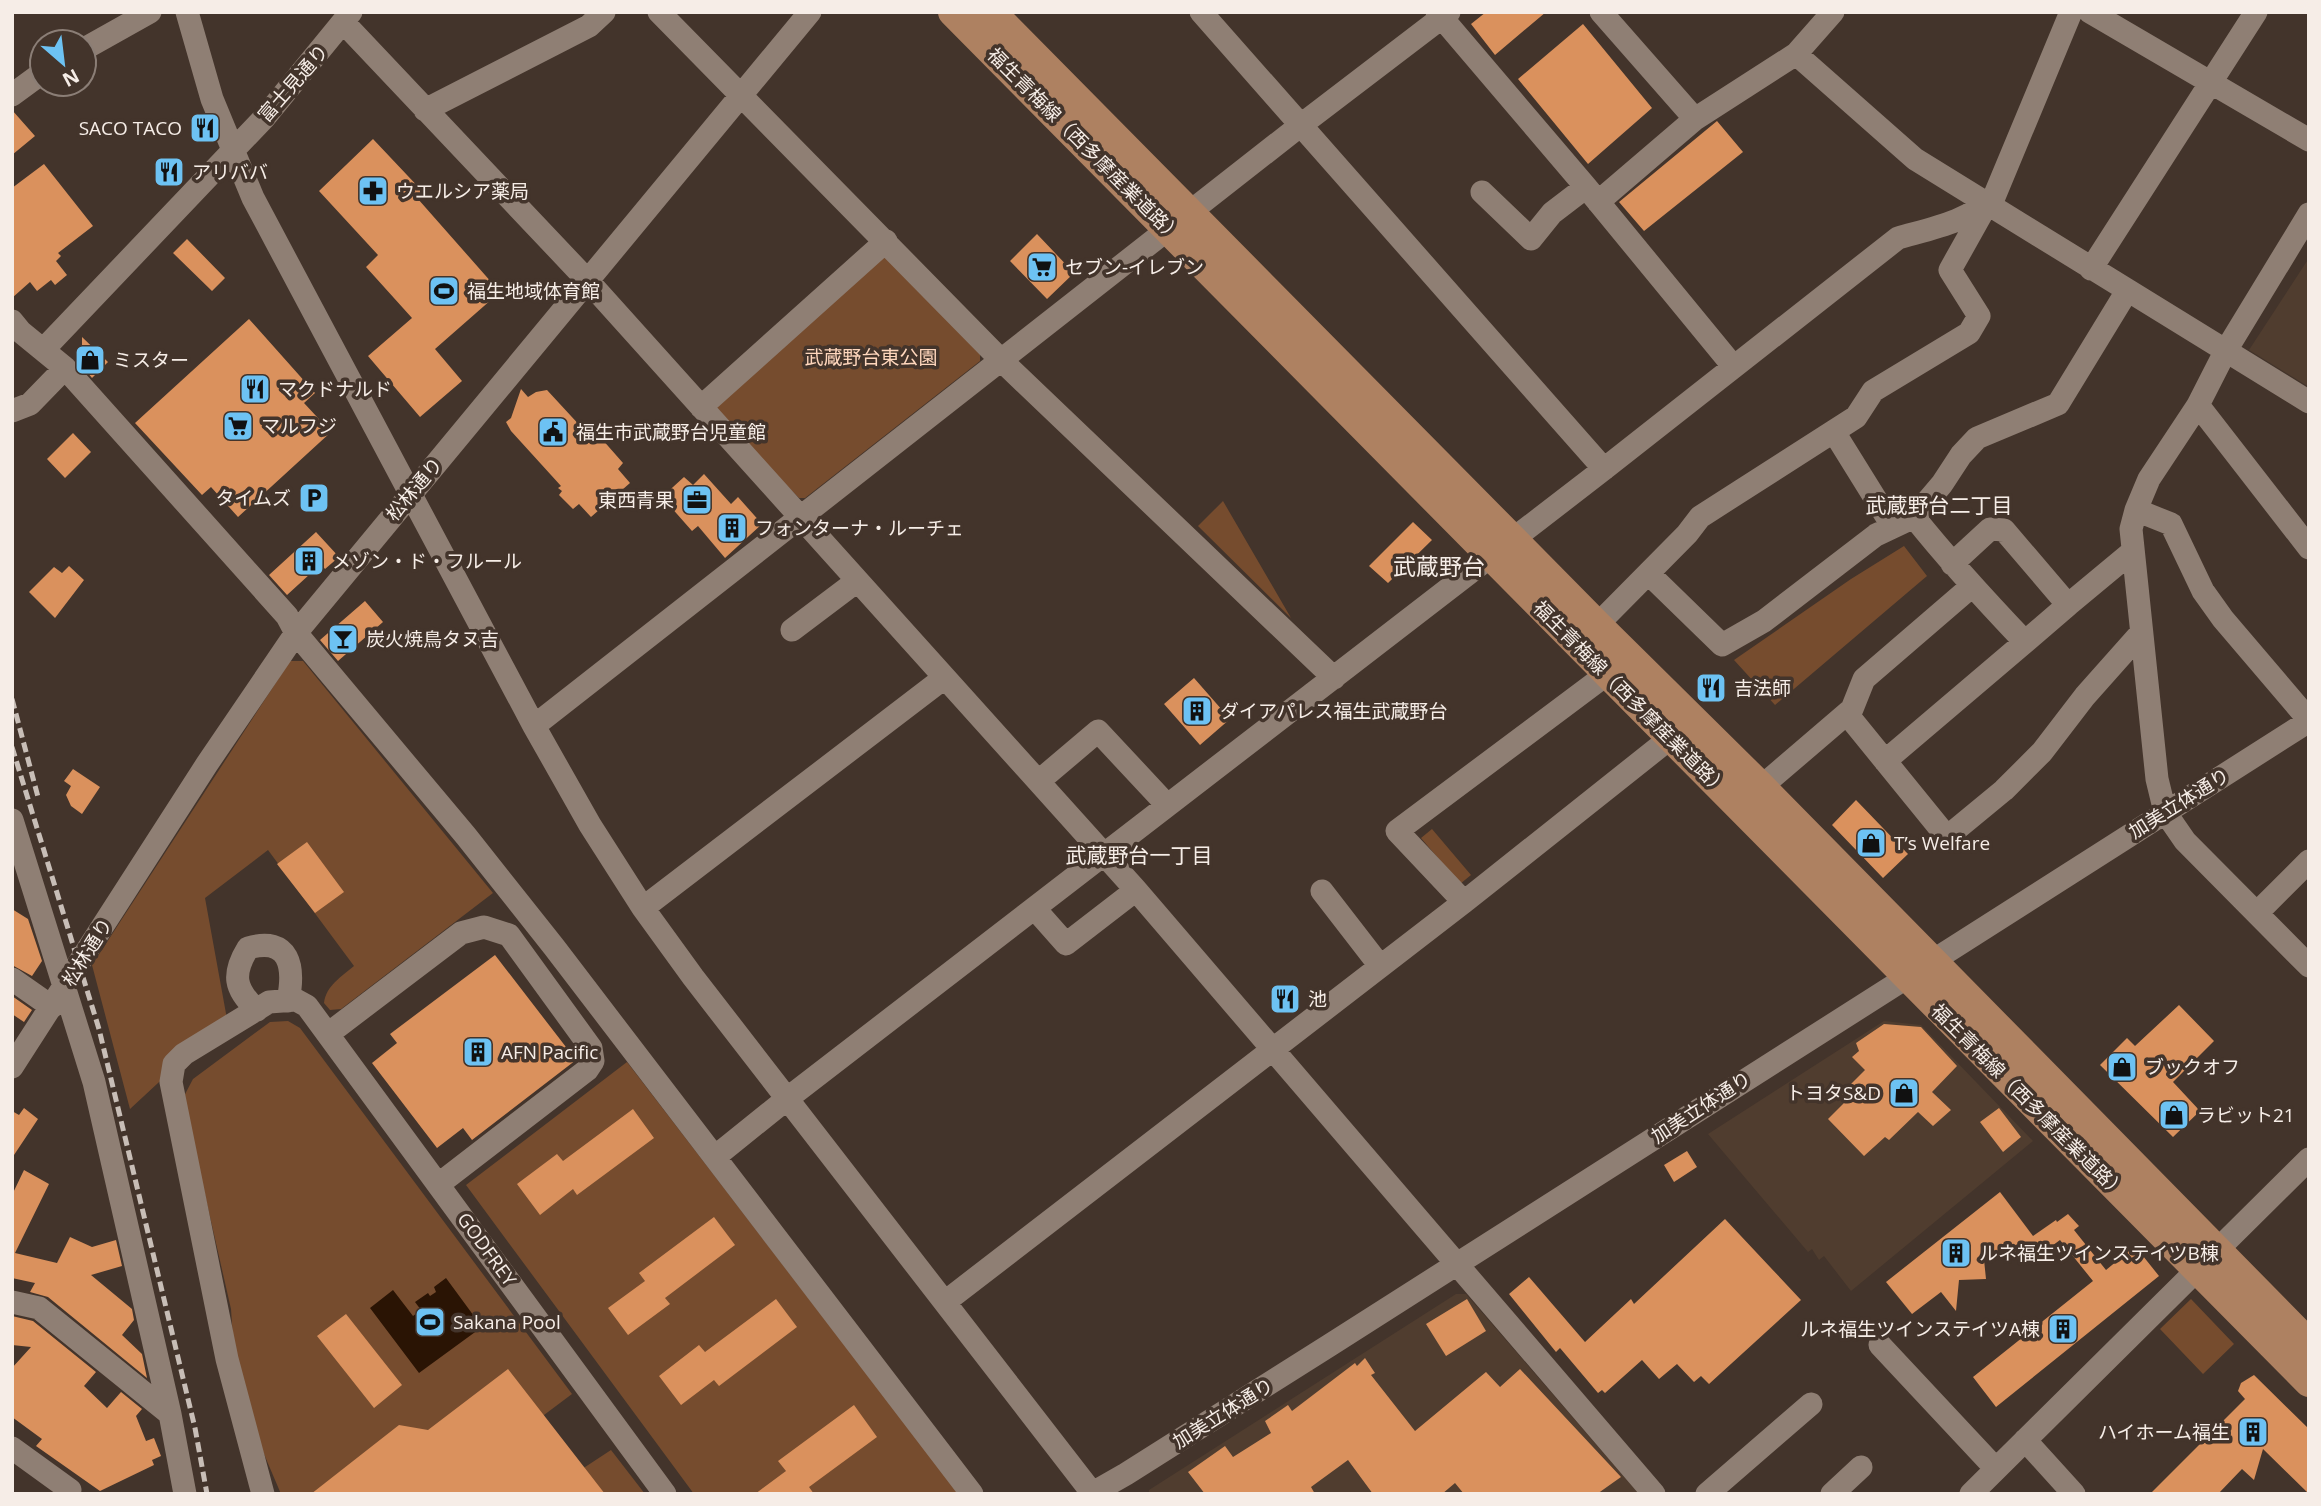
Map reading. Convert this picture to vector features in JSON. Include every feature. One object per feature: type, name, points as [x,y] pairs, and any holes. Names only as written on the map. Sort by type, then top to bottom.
[{"type":"main road","name":"福生青梅線（西多摩産業道路）","points":[[953,12],[1179,221],[1501,548],[1607,674],[1761,787],[1932,960],[2207,1260],[2309,1382]]},
{"type":"main road","name":"福生青梅線（西多摩産業道路）","points":[[992,12],[1179,221]]},
{"type":"main road","name":"福生青梅線（西多摩産業道路）","points":[[1501,548],[1597,625],[1682,729],[1906,976],[2207,1260],[2309,1344]]},
{"type":"street","points":[[98,41],[150,12]]},
{"type":"street","points":[[187,12],[212,99],[253,198],[534,726],[590,825],[643,908],[693,977],[1092,1493]]},
{"type":"street","points":[[425,110],[589,26],[604,12]]},
{"type":"street","points":[[659,12],[1001,360],[1334,678]]},
{"type":"street","name":"松林通り","points":[[12,1067],[296,633],[810,12]]},
{"type":"street","points":[[1200,12],[1604,469]]},
{"type":"street","points":[[1601,12],[1695,119]]},
{"type":"street","points":[[1482,192],[1531,239],[1552,213],[1592,194],[1695,119],[1796,54],[1833,12]]},
{"type":"street","points":[[716,1156],[1604,469],[1898,238],[1956,222],[1987,204],[1994,197],[2071,12]]},
{"type":"street","points":[[2090,12],[2309,140]]},
{"type":"street","points":[[2091,269],[2256,12]]},
{"type":"street","points":[[534,726],[1442,14],[1733,366]]},
{"type":"street","points":[[348,17],[425,110],[588,281],[1136,890],[1654,1494]]},
{"type":"street","name":"富士見通り","points":[[43,350],[265,117],[348,17]]},
{"type":"street","points":[[1796,54],[1915,159],[2309,402]]},
{"type":"street","points":[[12,95],[28,83]]},
{"type":"street","points":[[1597,625],[1649,574],[1700,517],[1856,417],[1873,391],[1969,333],[1979,316],[1950,270],[1987,204]]},
{"type":"street","points":[[2309,214],[2225,352],[2198,405],[2149,479],[2131,529],[2157,779],[2165,812],[2185,841],[2309,966]]},
{"type":"street","points":[[701,407],[886,241]]},
{"type":"street","points":[[1649,574],[1722,645],[1736,639],[1764,621],[1876,535],[1904,522],[1942,484],[1961,455],[1977,438],[2058,404],[2127,291]]},
{"type":"street","points":[[15,331],[65,368],[287,616],[296,633],[474,846],[716,1156],[972,1494]]},
{"type":"street","points":[[12,411],[30,404],[65,368]]},
{"type":"street","points":[[2198,405],[2309,548]]},
{"type":"street","points":[[1834,432],[1904,522],[1952,564],[2025,642]]},
{"type":"street","points":[[2136,510],[2171,524],[2203,591],[2222,619],[2309,720]]},
{"type":"street","points":[[1952,564],[1990,529],[2004,530],[2068,605]]},
{"type":"street","points":[[1885,761],[2133,551]]},
{"type":"street","points":[[792,630],[857,581]]},
{"type":"street","points":[[1761,787],[1852,709],[1864,679],[1972,586]]},
{"type":"street","points":[[1847,714],[1947,837],[2004,790],[2042,752],[2085,696],[2141,633]]},
{"type":"street","points":[[1464,902],[1397,831],[1607,674]]},
{"type":"street","points":[[643,908],[944,678]]},
{"type":"street","name":"加美立体通り","points":[[1092,1493],[1285,1374],[2309,720]]},
{"type":"street","points":[[945,1302],[1464,902],[1682,729]]},
{"type":"street","points":[[1039,781],[1098,731],[1167,805]]},
{"type":"street","points":[[12,820],[19,860],[66,986],[94,1082],[170,1414],[185,1494]]},
{"type":"street","points":[[2257,914],[2309,861]]},
{"type":"street","points":[[1035,909],[1066,944],[1136,890]]},
{"type":"street","points":[[1322,891],[1381,966]]},
{"type":"street","points":[[328,1034],[461,933],[484,927],[509,935],[591,1048],[593,1061],[587,1070],[439,1184]]},
{"type":"street","points":[[257,1010],[246,1000],[239,985],[237,967],[248,948],[262,944],[275,945],[286,954],[297,1003],[270,1002],[257,1010],[184,1054],[174,1064],[170,1082],[227,1359],[263,1494]]},
{"type":"street","points":[[12,979],[52,1007]]},
{"type":"street","name":"GODFREY","points":[[297,1003],[328,1034],[665,1494]]},
{"type":"street","points":[[1971,1494],[2309,1159]]},
{"type":"street","points":[[12,1302],[39,1308],[170,1414]]},
{"type":"street","points":[[1880,1345],[1996,1469]]},
{"type":"street","points":[[1707,1494],[1811,1404]]},
{"type":"street","points":[[2025,1440],[2074,1494]]},
{"type":"street","points":[[12,1448],[70,1490]]},
{"type":"street","points":[[1832,1494],[1861,1467]]},
{"type":"shaded area","points":[[2309,258],[2309,387],[2249,350]]},
{"type":"shaded area","points":[[1884,1021],[1921,1025],[2033,1141],[1851,1291],[1824,1256],[1819,1260],[1812,1249],[1808,1252],[1708,1134]]},
{"type":"shaded area","name":"Sakana Pool","points":[[446,1278],[482,1327],[419,1373],[370,1308],[393,1290],[413,1316],[421,1310],[415,1302],[428,1293],[430,1296],[436,1292],[434,1287]]},
{"type":"shaded area","points":[[1456,1294],[1466,1294],[1639,1494],[1149,1494],[1149,1490]]},
{"type":"green space","name":"武蔵野台東公園","points":[[879,255],[889,255],[980,351],[980,361],[805,498],[799,498],[715,412],[715,402]]},
{"type":"green space","points":[[1223,501],[1291,618],[1198,526]]},
{"type":"green space","points":[[1904,546],[1927,576],[1775,705],[1734,660],[1851,579]]},
{"type":"green space","points":[[290,661],[303,661],[493,893],[341,1009],[330,1010],[324,1003],[325,997],[335,982],[354,966],[268,850],[205,898],[227,1019],[130,1109],[92,965]]},
{"type":"green space","points":[[1432,829],[1471,875],[1460,884],[1421,838]]},
{"type":"green space","points":[[288,1021],[300,1028],[572,1394],[439,1494],[281,1494],[261,1447],[234,1354],[231,1309],[183,1098],[193,1079],[270,1022]]},
{"type":"green space","points":[[627,1062],[959,1494],[694,1494],[466,1185]]},
{"type":"green space","points":[[2191,1299],[2234,1344],[2203,1374],[2160,1329]]},
{"type":"green space","points":[[611,1450],[645,1494],[544,1494]]},
{"type":"building","points":[[1486,12],[1546,12],[1495,55],[1471,24]]},
{"type":"building","points":[[1583,24],[1652,108],[1588,164],[1518,79]]},
{"type":"building","points":[[12,110],[35,136],[12,155]]},
{"type":"building","points":[[1717,121],[1743,152],[1644,231],[1619,202]]},
{"type":"building","points":[[373,139],[424,193],[418,199],[500,292],[435,349],[462,381],[420,417],[368,356],[412,318],[366,267],[378,255],[319,191]]},
{"type":"building","points":[[44,164],[93,226],[58,253],[61,256],[56,261],[67,275],[55,285],[51,280],[37,291],[30,282],[12,298],[12,188]]},
{"type":"building","name":"セブン-イレブン","points":[[1037,234],[1074,273],[1047,299],[1010,261]]},
{"type":"building","points":[[187,239],[225,278],[212,291],[173,253]]},
{"type":"building","points":[[249,319],[315,393],[304,403],[331,432],[238,517],[211,487],[202,495],[135,423]]},
{"type":"building","points":[[82,337],[108,362],[92,378],[82,366]]},
{"type":"building","points":[[521,389],[528,397],[547,390],[595,442],[601,438],[623,463],[618,469],[630,483],[591,517],[579,504],[573,509],[559,495],[562,491],[558,488],[561,486],[506,422],[511,418]]},
{"type":"building","points":[[73,433],[91,452],[65,478],[47,459]]},
{"type":"building","points":[[704,474],[731,504],[738,497],[762,524],[725,558],[698,526],[692,531],[662,497],[684,477],[693,485]]},
{"type":"building","points":[[1413,522],[1432,540],[1388,583],[1369,566]]},
{"type":"building","name":"メゾン・ド・フルール","points":[[316,532],[339,557],[325,569],[321,564],[287,595],[269,575]]},
{"type":"building","points":[[69,566],[84,580],[55,618],[29,592],[54,567],[62,573]]},
{"type":"building","points":[[365,601],[383,622],[338,661],[320,640]]},
{"type":"building","name":"ダイアパレス福生武蔵野台","points":[[1194,678],[1230,719],[1200,745],[1164,704]]},
{"type":"building","points":[[73,769],[100,787],[82,814],[71,806],[66,795],[71,786],[64,781]]},
{"type":"building","points":[[1856,800],[1908,854],[1883,878],[1832,825]]},
{"type":"building","points":[[307,842],[344,892],[315,913],[277,864]]},
{"type":"building","points":[[12,909],[28,919],[42,961],[32,976],[12,965]]},
{"type":"building","name":"AFN Pacific","points":[[495,955],[576,1060],[472,1140],[463,1128],[437,1148],[372,1063],[397,1043],[390,1034]]},
{"type":"building","points":[[12,996],[32,1010],[24,1022],[12,1014]]},
{"type":"building","points":[[2179,1005],[2214,1041],[2173,1082],[2200,1111],[2173,1137],[2100,1065],[2127,1038],[2135,1046]]},
{"type":"building","points":[[1884,1024],[1921,1027],[1957,1066],[1932,1092],[1951,1110],[1933,1126],[1918,1112],[1889,1140],[1885,1137],[1864,1156],[1828,1119],[1845,1102],[1839,1096],[1865,1070],[1852,1057],[1859,1051],[1856,1043]]},
{"type":"building","points":[[24,1108],[38,1119],[12,1158],[12,1111],[19,1115]]},
{"type":"building","points":[[1999,1108],[2021,1137],[2003,1152],[1980,1122]]},
{"type":"building","points":[[633,1109],[654,1138],[577,1195],[573,1189],[540,1215],[517,1184],[557,1154],[563,1161]]},
{"type":"building","points":[[1687,1151],[1697,1167],[1674,1182],[1664,1165]]},
{"type":"building","points":[[24,1170],[49,1184],[15,1253],[57,1263],[70,1237],[92,1247],[116,1240],[122,1266],[91,1275],[132,1309],[134,1320],[122,1335],[142,1354],[147,1378],[48,1297],[30,1292],[35,1283],[12,1278],[12,1195]]},
{"type":"building","points":[[2000,1192],[2033,1236],[2068,1214],[2079,1226],[2074,1230],[2106,1270],[2135,1246],[2159,1276],[1996,1407],[1973,1377],[2093,1281],[2060,1240],[2037,1257],[2029,1246],[2010,1256],[1983,1250],[1986,1279],[1959,1280],[1956,1311],[1941,1292],[1912,1314],[1886,1282]]},
{"type":"building","points":[[714,1217],[735,1245],[665,1298],[670,1304],[628,1335],[608,1308],[645,1281],[639,1273]]},
{"type":"building","points":[[1725,1219],[1801,1300],[1709,1384],[1701,1376],[1694,1382],[1677,1364],[1659,1379],[1642,1360],[1605,1393],[1602,1390],[1598,1393],[1560,1348],[1556,1352],[1509,1294],[1529,1277],[1585,1342],[1631,1299],[1634,1304]]},
{"type":"building","points":[[776,1299],[797,1327],[719,1386],[714,1380],[681,1405],[659,1376],[699,1345],[705,1352]]},
{"type":"building","points":[[1467,1299],[1486,1331],[1446,1356],[1426,1324]]},
{"type":"building","points":[[346,1314],[402,1385],[374,1408],[317,1336]]},
{"type":"building","points":[[12,1316],[33,1321],[96,1372],[84,1386],[107,1408],[121,1392],[142,1409],[136,1416],[146,1441],[154,1438],[161,1456],[152,1460],[154,1465],[100,1491],[36,1446],[42,1439],[12,1417],[12,1368],[31,1347],[12,1345]]},
{"type":"building","points":[[1365,1358],[1375,1373],[1371,1375],[1415,1431],[1486,1372],[1500,1387],[1520,1369],[1621,1477],[1597,1494],[1464,1494],[1455,1483],[1442,1494],[1373,1494],[1348,1460],[1311,1487],[1315,1494],[1205,1494],[1188,1472],[1225,1446],[1233,1457],[1271,1433],[1265,1421],[1288,1405],[1292,1411]]},
{"type":"building","points":[[508,1369],[605,1494],[311,1494],[399,1425],[428,1430]]},
{"type":"building","name":"ハイホーム福生","points":[[2254,1375],[2309,1429],[2309,1494],[2263,1449],[2254,1480],[2242,1469],[2218,1494],[2150,1494],[2245,1399],[2238,1391],[2241,1383]]},
{"type":"building","points":[[854,1405],[877,1437],[809,1487],[814,1494],[755,1494],[786,1471],[778,1461]]},
{"type":"railway","points":[[12,699],[38,797]]},
{"type":"railway","points":[[12,747],[99,1029],[195,1428],[207,1494]]},
{"type":"place","name":"SACO TACO","points":[[205,128]]},
{"type":"place","name":"アリババ","points":[[169,172]]},
{"type":"place","name":"ウエルシア薬局","points":[[373,191]]},
{"type":"place","name":"セブン-イレブン","points":[[1042,267]]},
{"type":"place","name":"福生地域体育館","points":[[444,291]]},
{"type":"place","name":"ミスター","points":[[90,360]]},
{"type":"place","name":"マクドナルド","points":[[255,389]]},
{"type":"place","name":"マルフジ","points":[[238,426]]},
{"type":"place","name":"福生市武蔵野台児童館","points":[[553,432]]},
{"type":"place","name":"タイムズ","points":[[314,498]]},
{"type":"place","name":"東西青果","points":[[697,500]]},
{"type":"place","name":"フォンターナ・ルーチェ","points":[[732,528]]},
{"type":"place","name":"メゾン・ド・フルール","points":[[309,561]]},
{"type":"place","name":"炭火焼鳥タヌ吉","points":[[343,639]]},
{"type":"place","name":"吉法師","points":[[1711,688]]},
{"type":"place","name":"ダイアパレス福生武蔵野台","points":[[1197,711]]},
{"type":"place","name":"T’s Welfare","points":[[1871,843]]},
{"type":"place","name":"池","points":[[1285,999]]},
{"type":"place","name":"AFN Pacific","points":[[478,1052]]},
{"type":"place","name":"ブックオフ","points":[[2122,1067]]},
{"type":"place","name":"トヨタS&D","points":[[1904,1093]]},
{"type":"place","name":"ラビット21","points":[[2174,1115]]},
{"type":"place","name":"ルネ福生ツインステイツB棟","points":[[1956,1253]]},
{"type":"place","name":"Sakana Pool","points":[[430,1322]]},
{"type":"place","name":"ルネ福生ツインステイツA棟","points":[[2063,1329]]},
{"type":"place","name":"ハイホーム福生","points":[[2253,1432]]},
{"type":"district","name":"武蔵野台二丁目","points":[[1939,506]]},
{"type":"district","name":"武蔵野台","points":[[1439,567]]},
{"type":"district","name":"武蔵野台一丁目","points":[[1139,856]]}]
